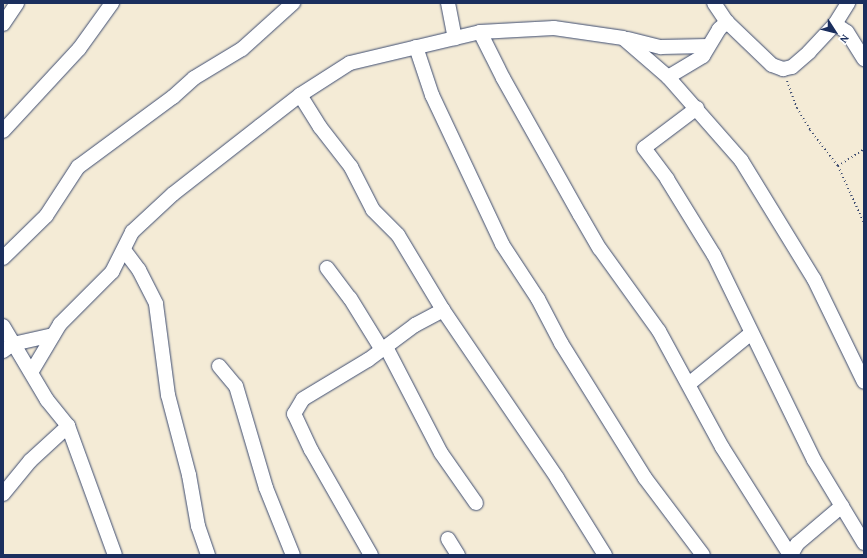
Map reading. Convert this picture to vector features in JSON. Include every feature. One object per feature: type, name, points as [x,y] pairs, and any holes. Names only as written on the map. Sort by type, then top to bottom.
[{"type":"street","points":[[3,24],[17,3]]},
{"type":"street","points":[[3,131],[79,49],[112,3]]},
{"type":"street","points":[[3,258],[46,216],[78,167],[173,97],[194,78],[242,49],[293,3]]},
{"type":"street","points":[[448,3],[455,38]]},
{"type":"street","points":[[714,3],[727,22],[772,65],[783,69],[792,67],[803,57],[835,24],[848,3]]},
{"type":"street","points":[[668,77],[703,56],[719,29],[727,22]]},
{"type":"street","points":[[835,24],[847,32],[864,59]]},
{"type":"street","points":[[32,371],[60,324],[112,272],[132,232],[173,194],[300,95],[350,63],[480,32],[554,28],[623,38],[661,47],[708,46]]},
{"type":"street","points":[[480,32],[496,67],[600,249],[659,331],[690,383],[722,447],[790,555],[797,544],[842,506]]},
{"type":"street","points":[[623,38],[657,65],[742,160],[817,285],[864,382]]},
{"type":"street","points":[[416,47],[432,95],[502,244],[538,299],[561,343],[645,478],[703,555]]},
{"type":"street","points":[[657,65],[661,47]]},
{"type":"street","points":[[300,95],[351,166],[374,210],[398,235],[443,310],[557,478],[605,555]]},
{"type":"street","points":[[697,108],[644,148],[667,179],[714,255],[740,304],[750,334],[814,460],[842,506],[862,535]]},
{"type":"street","points":[[124,250],[139,270],[156,304],[168,395],[190,475],[198,526],[208,555]]},
{"type":"street","points":[[327,268],[350,298],[384,348],[441,453],[476,503]]},
{"type":"street","points":[[371,555],[311,450],[294,414],[303,399],[384,348],[414,325],[443,310]]},
{"type":"street","points":[[3,326],[8,348],[32,371],[47,400],[68,426],[114,555]]},
{"type":"street","points":[[690,383],[750,334]]},
{"type":"street","points":[[8,348],[53,335]]},
{"type":"street","points":[[219,366],[236,386],[266,488],[293,555]]},
{"type":"street","points":[[3,494],[30,461],[68,426]]},
{"type":"street","points":[[448,539],[458,555]]},
{"type":"path","points":[[783,69],[797,108],[810,130],[838,166],[864,223]]},
{"type":"path","points":[[838,166],[864,149]]}]
